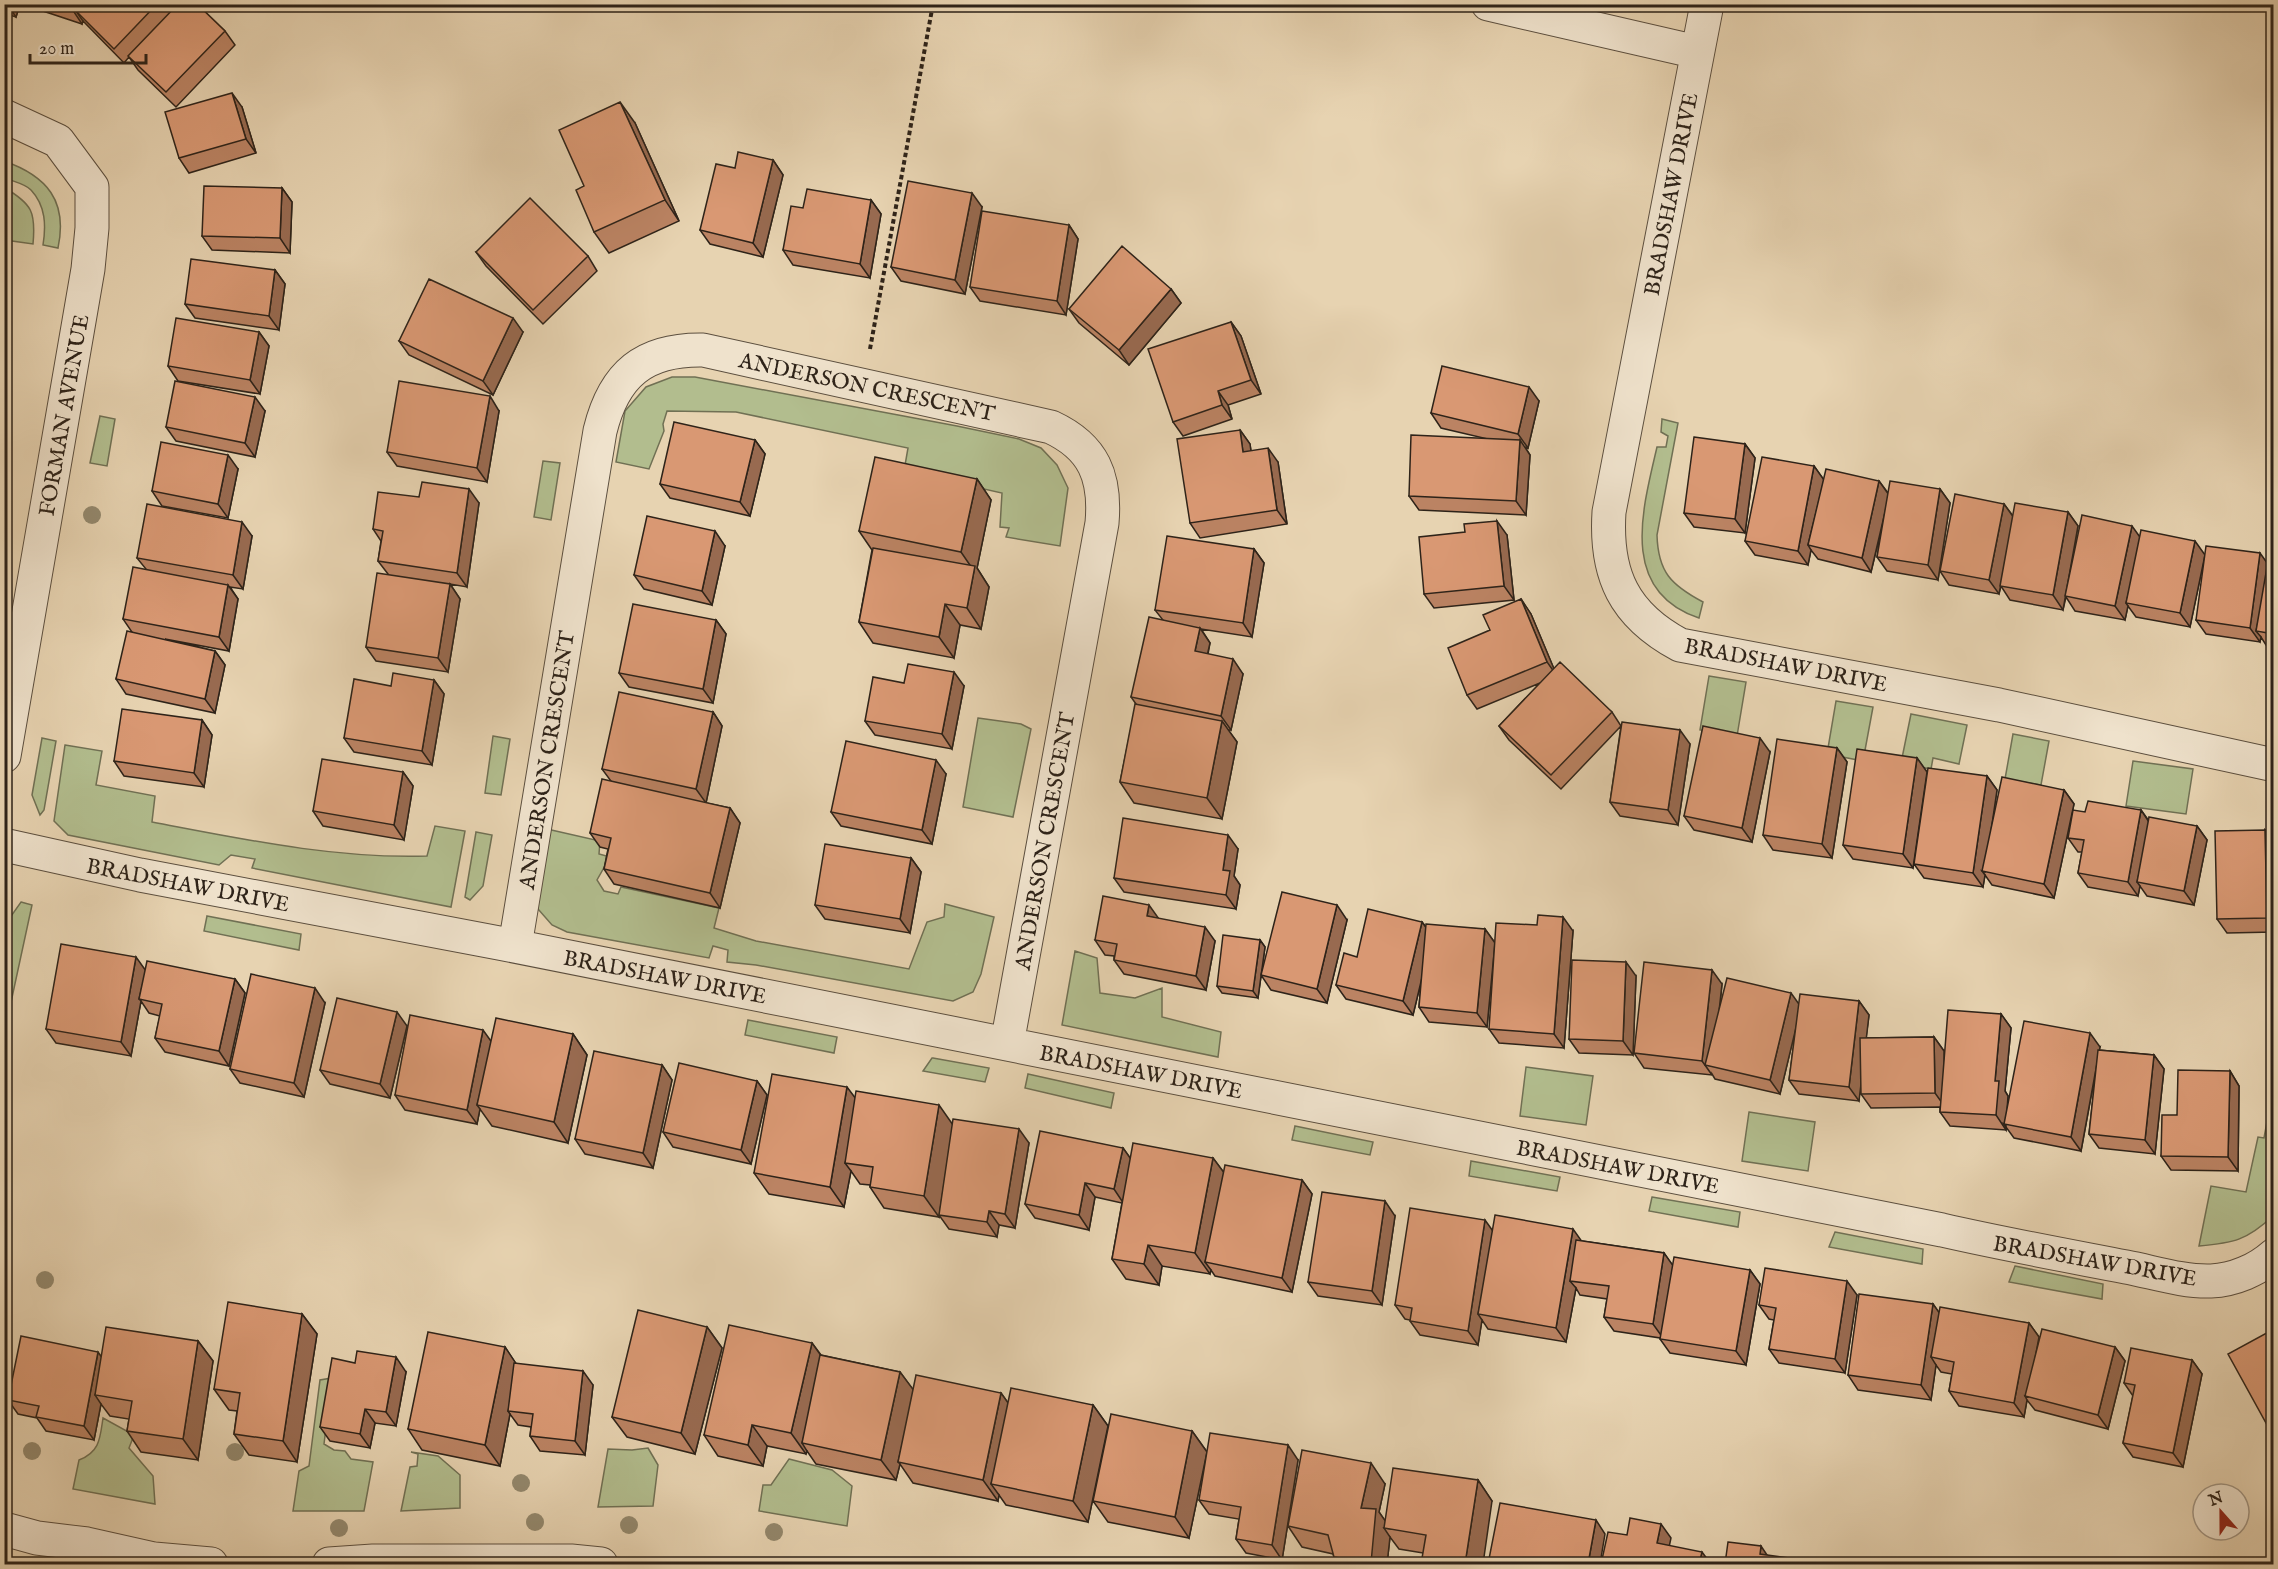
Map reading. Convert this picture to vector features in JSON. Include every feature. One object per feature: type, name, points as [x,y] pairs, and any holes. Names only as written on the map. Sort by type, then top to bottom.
[{"type":"street","points":[[1488,4],[1697,52]]},
{"type":"street","name":"BRADSHAW DRIVE","points":[[1707,4],[1609,512],[1609,553],[1614,572],[1632,608],[1662,636],[1680,645],[1999,705],[2274,765]]},
{"type":"street","name":"FORMAN AVENUE","points":[[4,116],[58,141],[92,186],[93,210],[88,269],[4,756]]},
{"type":"street","name":"ANDERSON CRESCENT","points":[[515,946],[604,411],[613,392],[626,376],[643,363],[661,354],[682,350],[703,350],[1051,427],[1065,433],[1080,445],[1094,464],[1103,489],[1102,523],[1006,1044]]},
{"type":"street","name":"BRADSHAW DRIVE","points":[[4,846],[140,875],[515,946],[2181,1278],[2213,1281],[2228,1279],[2256,1268],[2274,1256]]},
{"type":"street","points":[[4,1529],[37,1538],[87,1544],[154,1559],[212,1564]]},
{"type":"street","points":[[328,1564],[373,1561],[486,1563],[571,1561],[601,1564]]},
{"type":"path","points":[[864,386],[933,4]]},
{"type":"green space","points":[[4,161],[32,174],[51,192],[60,217],[58,248],[43,245],[44,223],[40,203],[29,188],[5,178]]},
{"type":"green space","points":[[5,188],[27,204],[33,216],[33,244],[5,240]]},
{"type":"green space","points":[[672,377],[695,377],[957,426],[1019,439],[1041,448],[1057,465],[1068,488],[1060,546],[1006,537],[1009,528],[1000,527],[1002,493],[904,471],[908,448],[736,412],[667,411],[663,424],[664,431],[649,469],[616,462],[625,411],[646,387]]},
{"type":"green space","points":[[100,416],[115,419],[107,466],[90,463]]},
{"type":"green space","points":[[1662,419],[1678,423],[1657,535],[1660,559],[1668,576],[1682,590],[1703,602],[1699,618],[1673,605],[1656,588],[1646,568],[1642,545],[1643,521],[1657,447],[1666,447],[1668,436],[1661,432]]},
{"type":"green space","points":[[543,461],[560,463],[551,520],[534,517]]},
{"type":"green space","points":[[1709,676],[1746,682],[1737,736],[1700,730]]},
{"type":"green space","points":[[1836,701],[1873,707],[1863,761],[1827,754]]},
{"type":"green space","points":[[1911,714],[1967,725],[1959,764],[1933,758],[1931,769],[1901,763]]},
{"type":"green space","points":[[978,718],[1021,724],[1031,729],[1013,817],[963,807]]},
{"type":"green space","points":[[2013,734],[2049,741],[2041,785],[2005,779]]},
{"type":"green space","points":[[493,736],[510,739],[501,795],[485,793]]},
{"type":"green space","points":[[42,738],[56,741],[44,810],[40,815],[32,795]]},
{"type":"green space","points":[[65,745],[102,751],[96,785],[155,796],[152,822],[323,851],[392,856],[427,856],[435,826],[465,831],[451,907],[252,868],[255,859],[231,855],[219,865],[68,835],[54,821]]},
{"type":"green space","points":[[2133,761],[2193,769],[2186,814],[2126,806]]},
{"type":"green space","points":[[547,829],[600,841],[599,854],[610,857],[597,880],[604,891],[618,894],[621,887],[719,908],[714,928],[756,941],[909,969],[927,922],[944,917],[945,904],[994,917],[981,974],[973,992],[953,1001],[756,965],[727,962],[728,950],[713,946],[709,958],[567,932],[552,925],[538,909],[538,889]]},
{"type":"green space","points":[[476,832],[492,835],[483,886],[470,900],[465,897]]},
{"type":"green space","points":[[21,902],[32,905],[5,1030],[5,940],[9,919]]},
{"type":"green space","points":[[207,916],[301,934],[299,950],[204,931]]},
{"type":"green space","points":[[1075,951],[1097,958],[1100,993],[1135,998],[1162,988],[1162,1017],[1221,1032],[1218,1057],[1062,1025]]},
{"type":"green space","points":[[748,1020],[837,1037],[834,1053],[745,1035]]},
{"type":"green space","points":[[932,1058],[989,1068],[985,1082],[923,1071]]},
{"type":"green space","points":[[1526,1067],[1593,1076],[1586,1125],[1520,1116]]},
{"type":"green space","points":[[1028,1074],[1114,1093],[1111,1108],[1025,1088]]},
{"type":"green space","points":[[2273,1089],[2273,1216],[2239,1239],[2199,1246],[2211,1186],[2246,1192],[2258,1137],[2264,1138]]},
{"type":"green space","points":[[1749,1112],[1815,1122],[1808,1171],[1742,1161]]},
{"type":"green space","points":[[1295,1126],[1373,1142],[1370,1155],[1292,1140]]},
{"type":"green space","points":[[1471,1161],[1560,1177],[1557,1191],[1469,1176]]},
{"type":"green space","points":[[1652,1197],[1740,1212],[1738,1227],[1649,1211]]},
{"type":"green space","points":[[1835,1232],[1923,1249],[1922,1264],[1829,1247]]},
{"type":"green space","points":[[2015,1266],[2103,1284],[2102,1299],[2009,1282]]},
{"type":"green space","points":[[332,1378],[324,1444],[334,1450],[345,1451],[351,1459],[373,1462],[364,1511],[293,1511],[299,1471],[309,1466],[320,1380]]},
{"type":"green space","points":[[103,1418],[134,1435],[129,1448],[153,1476],[155,1504],[73,1489],[79,1460],[91,1453],[98,1444]]},
{"type":"green space","points":[[648,1448],[658,1465],[653,1506],[598,1507],[608,1449]]},
{"type":"green space","points":[[411,1452],[438,1456],[460,1475],[460,1508],[401,1511],[410,1467],[417,1466],[418,1454]]},
{"type":"green space","points":[[789,1459],[832,1470],[852,1486],[847,1526],[759,1511],[763,1485],[771,1485]]},
{"type":"building","points":[[57,4],[74,4],[72,9]]},
{"type":"building","points":[[82,4],[157,4],[114,49],[76,11]]},
{"type":"building","points":[[178,4],[197,4],[225,31],[166,92],[128,56]]},
{"type":"building","points":[[232,93],[246,139],[179,158],[165,112]]},
{"type":"building","points":[[620,102],[665,200],[594,232],[576,190],[584,186],[559,130]]},
{"type":"building","points":[[738,152],[773,160],[753,243],[700,230],[716,164],[735,168]]},
{"type":"building","points":[[908,181],[972,193],[955,280],[891,267]]},
{"type":"building","points":[[204,186],[282,188],[280,238],[202,236]]},
{"type":"building","points":[[807,189],[871,200],[860,264],[783,250],[791,206],[803,208]]},
{"type":"building","points":[[530,198],[588,256],[533,310],[476,252]]},
{"type":"building","points":[[982,211],[1069,225],[1057,301],[970,287]]},
{"type":"building","points":[[1122,246],[1171,289],[1119,350],[1069,309]]},
{"type":"building","points":[[191,259],[275,270],[269,316],[185,304]]},
{"type":"building","points":[[429,279],[513,318],[483,381],[399,341]]},
{"type":"building","points":[[176,318],[259,332],[250,380],[168,366]]},
{"type":"building","points":[[1231,322],[1251,380],[1218,391],[1222,405],[1173,422],[1148,349]]},
{"type":"building","points":[[1442,366],[1529,387],[1518,434],[1431,413]]},
{"type":"building","points":[[175,381],[255,397],[245,443],[166,427]]},
{"type":"building","points":[[399,381],[490,396],[477,468],[387,452]]},
{"type":"building","points":[[674,422],[755,440],[740,502],[660,484]]},
{"type":"building","points":[[1240,430],[1243,452],[1268,448],[1277,510],[1190,523],[1177,439]]},
{"type":"building","points":[[1411,435],[1520,440],[1516,501],[1409,496]]},
{"type":"building","points":[[1694,437],[1745,444],[1735,519],[1684,513]]},
{"type":"building","points":[[161,442],[228,455],[218,504],[152,491]]},
{"type":"building","points":[[875,457],[977,479],[961,552],[859,531]]},
{"type":"building","points":[[1762,457],[1814,466],[1798,551],[1745,541]]},
{"type":"building","points":[[1826,469],[1879,481],[1862,558],[1808,545]]},
{"type":"building","points":[[1890,481],[1940,489],[1928,565],[1877,557]]},
{"type":"building","points":[[422,482],[469,489],[457,573],[378,561],[383,531],[373,529],[378,492],[419,497]]},
{"type":"building","points":[[1955,494],[2004,504],[1989,580],[1940,571]]},
{"type":"building","points":[[2015,503],[2068,512],[2053,595],[2000,586]]},
{"type":"building","points":[[147,504],[242,522],[233,575],[137,558]]},
{"type":"building","points":[[2082,515],[2132,526],[2115,606],[2065,596]]},
{"type":"building","points":[[647,516],[715,531],[702,591],[634,575]]},
{"type":"building","points":[[1497,521],[1504,586],[1424,594],[1419,537],[1465,532],[1464,524]]},
{"type":"building","points":[[2141,530],[2195,541],[2180,613],[2126,603]]},
{"type":"building","points":[[1167,536],[1254,549],[1243,623],[1155,610]]},
{"type":"building","points":[[2206,546],[2260,553],[2250,628],[2196,620]]},
{"type":"building","points":[[873,548],[975,566],[967,608],[945,604],[939,637],[859,622]]},
{"type":"building","points":[[2268,561],[2274,562],[2274,634],[2256,631]]},
{"type":"building","points":[[133,567],[228,585],[219,637],[123,619]]},
{"type":"building","points":[[377,573],[450,584],[438,658],[366,647]]},
{"type":"building","points":[[1521,599],[1547,662],[1467,695],[1448,648],[1490,630],[1483,615]]},
{"type":"building","points":[[633,604],[716,620],[703,689],[619,673]]},
{"type":"building","points":[[1149,617],[1200,628],[1195,651],[1233,659],[1221,716],[1131,697]]},
{"type":"building","points":[[127,631],[215,651],[205,699],[116,679]]},
{"type":"building","points":[[1560,662],[1612,712],[1551,775],[1499,726]]},
{"type":"building","points":[[908,664],[954,672],[942,734],[865,721],[873,677],[904,683]]},
{"type":"building","points":[[393,673],[434,680],[422,751],[344,738],[354,679],[391,686]]},
{"type":"building","points":[[619,692],[713,712],[696,789],[602,769]]},
{"type":"building","points":[[1135,704],[1222,721],[1207,798],[1120,782]]},
{"type":"building","points":[[122,709],[202,720],[194,773],[114,761]]},
{"type":"building","points":[[1622,722],[1680,730],[1668,810],[1610,802]]},
{"type":"building","points":[[1703,726],[1760,738],[1742,828],[1684,816]]},
{"type":"building","points":[[1777,739],[1837,748],[1822,844],[1763,835]]},
{"type":"building","points":[[846,741],[936,760],[922,830],[831,812]]},
{"type":"building","points":[[1857,749],[1917,758],[1903,854],[1843,845]]},
{"type":"building","points":[[322,759],[403,772],[394,825],[313,811]]},
{"type":"building","points":[[1928,768],[1987,776],[1973,873],[1914,864]]},
{"type":"building","points":[[2002,777],[2064,790],[2044,884],[1982,871]]},
{"type":"building","points":[[602,779],[730,808],[710,893],[604,869],[611,838],[590,833]]},
{"type":"building","points":[[2088,801],[2141,810],[2128,882],[2078,873],[2084,840],[2068,838],[2073,810],[2085,812]]},
{"type":"building","points":[[2149,817],[2197,826],[2184,891],[2137,882]]},
{"type":"building","points":[[1123,818],[1228,835],[1223,870],[1230,871],[1226,895],[1114,878]]},
{"type":"building","points":[[2265,830],[2267,918],[2217,919],[2215,831]]},
{"type":"building","points":[[825,844],[911,858],[900,919],[815,905]]},
{"type":"building","points":[[1282,892],[1337,905],[1317,989],[1261,975]]},
{"type":"building","points":[[1103,896],[1149,905],[1147,916],[1205,927],[1196,976],[1114,960],[1117,944],[1095,940]]},
{"type":"building","points":[[1368,909],[1422,922],[1403,1001],[1336,985],[1344,953],[1357,957]]},
{"type":"building","points":[[1538,915],[1563,917],[1554,1034],[1489,1029],[1496,923],[1537,925]]},
{"type":"building","points":[[1426,924],[1485,929],[1477,1013],[1419,1007]]},
{"type":"building","points":[[1223,935],[1260,940],[1253,991],[1217,986]]},
{"type":"building","points":[[61,944],[136,957],[121,1042],[46,1029]]},
{"type":"building","points":[[1572,960],[1626,962],[1623,1041],[1569,1039]]},
{"type":"building","points":[[147,961],[235,979],[219,1051],[155,1038],[162,1004],[139,999]]},
{"type":"building","points":[[1644,962],[1712,970],[1702,1061],[1634,1053]]},
{"type":"building","points":[[251,974],[315,988],[294,1083],[230,1069]]},
{"type":"building","points":[[1727,978],[1791,993],[1770,1080],[1705,1065]]},
{"type":"building","points":[[1800,994],[1859,1001],[1849,1087],[1789,1080]]},
{"type":"building","points":[[337,998],[397,1012],[380,1084],[320,1070]]},
{"type":"building","points":[[1948,1010],[2001,1014],[1995,1081],[1999,1081],[1996,1115],[1940,1112]]},
{"type":"building","points":[[410,1015],[483,1030],[467,1110],[395,1095]]},
{"type":"building","points":[[496,1018],[573,1034],[554,1122],[477,1105]]},
{"type":"building","points":[[2024,1021],[2090,1033],[2071,1137],[2004,1124]]},
{"type":"building","points":[[1934,1037],[1935,1093],[1861,1094],[1860,1038]]},
{"type":"building","points":[[2098,1050],[2154,1055],[2145,1140],[2089,1134]]},
{"type":"building","points":[[594,1051],[662,1065],[643,1153],[575,1139]]},
{"type":"building","points":[[679,1063],[757,1081],[741,1150],[663,1132]]},
{"type":"building","points":[[2178,1070],[2230,1071],[2228,1157],[2161,1156],[2162,1115],[2177,1115]]},
{"type":"building","points":[[772,1074],[847,1087],[830,1187],[754,1173]]},
{"type":"building","points":[[856,1091],[939,1105],[924,1196],[870,1187],[873,1167],[845,1163]]},
{"type":"building","points":[[953,1119],[1019,1129],[1005,1214],[989,1211],[987,1222],[939,1215]]},
{"type":"building","points":[[1040,1131],[1123,1148],[1114,1189],[1085,1183],[1079,1215],[1025,1204]]},
{"type":"building","points":[[1133,1143],[1213,1158],[1195,1253],[1148,1245],[1144,1264],[1112,1259]]},
{"type":"building","points":[[1225,1165],[1302,1180],[1282,1278],[1205,1262]]},
{"type":"building","points":[[1322,1192],[1385,1201],[1372,1291],[1308,1282]]},
{"type":"building","points":[[1410,1208],[1485,1220],[1468,1331],[1410,1321],[1412,1308],[1395,1305]]},
{"type":"building","points":[[1495,1215],[1573,1229],[1556,1328],[1478,1314]]},
{"type":"building","points":[[1576,1240],[1664,1253],[1653,1324],[1604,1317],[1609,1286],[1570,1281]]},
{"type":"building","points":[[1674,1257],[1750,1270],[1736,1351],[1660,1339]]},
{"type":"building","points":[[1765,1268],[1847,1281],[1835,1359],[1769,1349],[1776,1308],[1759,1305]]},
{"type":"building","points":[[1859,1294],[1933,1304],[1921,1385],[1848,1375]]},
{"type":"building","points":[[228,1302],[302,1314],[283,1441],[234,1434],[240,1393],[214,1389]]},
{"type":"building","points":[[1940,1307],[2029,1323],[2014,1403],[1949,1391],[1954,1362],[1931,1357]]},
{"type":"building","points":[[638,1310],[707,1327],[681,1433],[612,1417]]},
{"type":"building","points":[[729,1325],[812,1343],[791,1433],[752,1425],[748,1445],[704,1435]]},
{"type":"building","points":[[106,1327],[198,1341],[183,1439],[127,1431],[132,1401],[95,1395]]},
{"type":"building","points":[[2042,1329],[2115,1347],[2098,1415],[2025,1396]]},
{"type":"building","points":[[2274,1329],[2274,1431],[2271,1432],[2228,1354]]},
{"type":"building","points":[[428,1332],[505,1347],[485,1445],[408,1429]]},
{"type":"building","points":[[21,1336],[98,1352],[84,1426],[36,1417],[39,1406],[8,1400]]},
{"type":"building","points":[[2131,1348],[2192,1360],[2173,1453],[2123,1443],[2135,1385],[2124,1383]]},
{"type":"building","points":[[357,1351],[396,1357],[386,1412],[365,1409],[360,1434],[320,1427],[332,1358],[355,1363]]},
{"type":"building","points":[[820,1355],[900,1372],[881,1460],[802,1443]]},
{"type":"building","points":[[514,1363],[583,1371],[575,1441],[530,1436],[533,1414],[508,1411]]},
{"type":"building","points":[[916,1375],[1001,1393],[983,1480],[898,1462]]},
{"type":"building","points":[[1011,1388],[1093,1405],[1073,1501],[991,1484]]},
{"type":"building","points":[[1111,1414],[1192,1431],[1175,1517],[1093,1501]]},
{"type":"building","points":[[1210,1433],[1288,1445],[1272,1545],[1236,1539],[1241,1507],[1199,1500]]},
{"type":"building","points":[[1302,1450],[1371,1463],[1361,1508],[1376,1509],[1371,1563],[1334,1557],[1328,1535],[1288,1526]]},
{"type":"building","points":[[1393,1468],[1478,1480],[1465,1564],[1421,1564],[1426,1535],[1384,1528]]},
{"type":"building","points":[[1500,1503],[1596,1520],[1588,1564],[1488,1564]]},
{"type":"building","points":[[1630,1518],[1661,1524],[1657,1543],[1702,1552],[1699,1564],[1601,1564],[1608,1532],[1627,1535]]},
{"type":"building","points":[[1728,1542],[1761,1546],[1760,1554],[1818,1562],[1818,1564],[1725,1564]]}]
